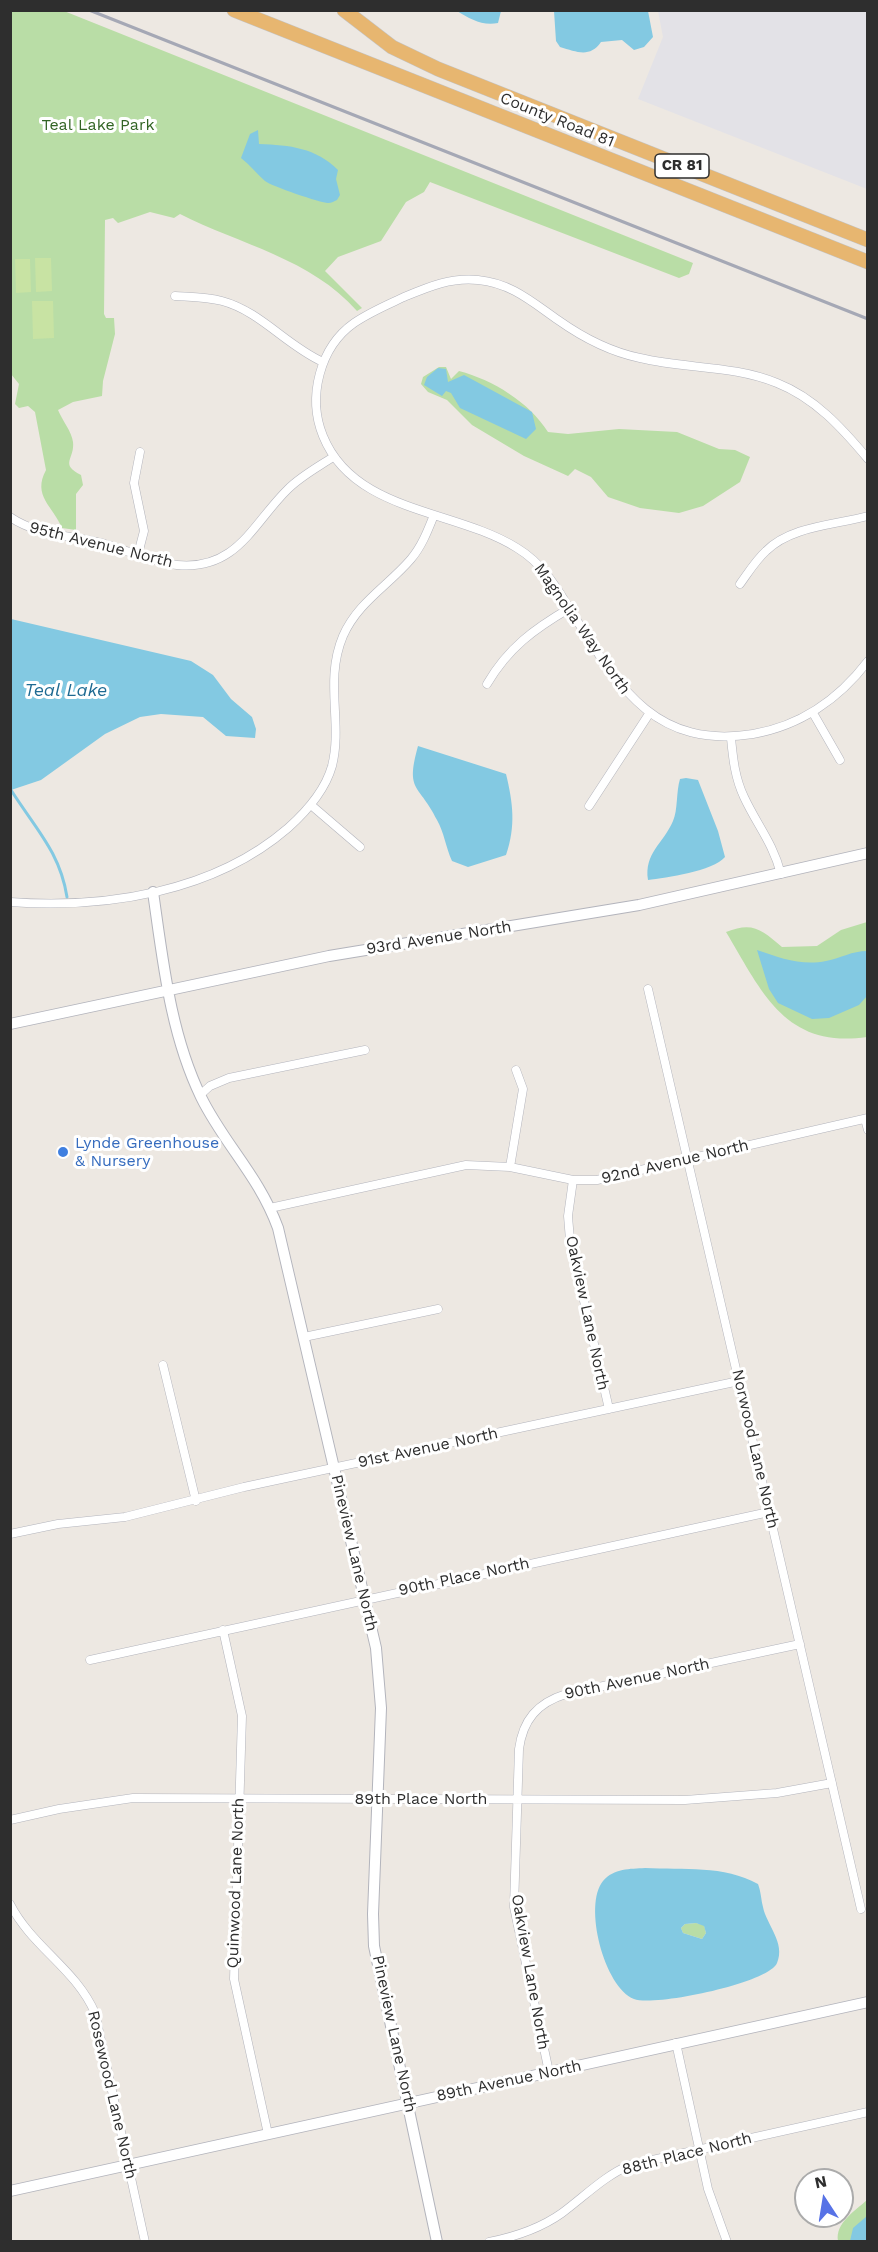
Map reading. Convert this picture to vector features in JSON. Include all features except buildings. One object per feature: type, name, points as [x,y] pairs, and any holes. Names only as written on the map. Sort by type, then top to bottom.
[{"type":"highway","name":"County Road 81","points":[[234,10],[867,262]]},
{"type":"highway","name":"County Road 81","points":[[344,10],[392,47],[438,69],[867,240]]},
{"type":"street","points":[[175,296],[224,301],[242,309],[293,346],[323,362],[343,332],[379,308],[444,282],[462,279],[481,280],[516,290],[567,326],[610,349],[638,358],[751,374],[779,384],[805,397],[828,415],[867,459]]},
{"type":"street","name":"Magnolia Way North","points":[[323,362],[317,385],[317,415],[322,434],[333,457],[363,485],[517,548],[549,576],[608,670],[621,687],[650,714],[693,733],[731,738]]},
{"type":"street","points":[[138,554],[144,531],[134,483],[140,452]]},
{"type":"street","name":"95th Avenue North","points":[[10,517],[34,530],[99,543],[177,565],[195,564],[228,554],[243,543],[289,488],[333,457]]},
{"type":"street","points":[[10,902],[80,903],[153,891],[211,876],[240,862],[272,841],[311,805],[332,767],[335,748],[333,680],[343,636],[368,598],[417,552],[434,515]]},
{"type":"street","points":[[740,584],[767,549],[782,540],[797,533],[867,516]]},
{"type":"street","points":[[487,684],[506,655],[520,640],[570,608]]},
{"type":"street","points":[[782,874],[773,845],[753,815],[736,775],[731,738],[786,725],[813,713],[850,683],[867,661]]},
{"type":"street","points":[[813,713],[840,760]]},
{"type":"street","points":[[589,806],[650,714]]},
{"type":"street","points":[[311,805],[360,847]]},
{"type":"street","name":"93rd Avenue North","points":[[10,1024],[350,952],[639,905],[867,853]]},
{"type":"street","name":"Pineview Lane North","points":[[153,891],[167,990],[178,1036],[200,1095],[262,1190],[280,1236],[381,1678],[373,1914],[374,1946],[437,2241]]},
{"type":"street","name":"Norwood Lane North","points":[[648,989],[861,1909]]},
{"type":"street","points":[[200,1095],[210,1086],[229,1078],[364,1050]]},
{"type":"street","points":[[510,1167],[524,1089],[516,1070]]},
{"type":"street","points":[[866,1119],[867,1130]]},
{"type":"street","name":"92nd Avenue North","points":[[270,1208],[466,1165],[510,1167],[573,1180],[597,1180],[866,1119]]},
{"type":"street","name":"Oakview Lane North","points":[[573,1180],[568,1216],[570,1240],[609,1409]]},
{"type":"street","points":[[304,1337],[438,1309]]},
{"type":"street","points":[[163,1365],[196,1501]]},
{"type":"street","name":"91st Avenue North","points":[[10,1534],[58,1524],[125,1517],[334,1468],[739,1381]]},
{"type":"street","name":"90th Place North","points":[[90,1660],[364,1598],[769,1512]]},
{"type":"street","name":"Quinwood Lane North","points":[[223,1630],[242,1716],[234,1979],[267,2134]]},
{"type":"street","name":"90th Avenue North","points":[[517,1799],[519,1749],[524,1725],[540,1705],[553,1698],[800,1644]]},
{"type":"street","name":"89th Place North","points":[[10,1820],[114,1800],[238,1797],[736,1798],[832,1783]]},
{"type":"street","name":"Oakview Lane North","points":[[517,1799],[514,1907],[549,2072]]},
{"type":"street","name":"Rosewood Lane North","points":[[10,1904],[33,1938],[66,1968],[88,1998],[98,2024],[146,2241]]},
{"type":"street","name":"89th Avenue North","points":[[10,2191],[867,2002]]},
{"type":"street","points":[[676,2043],[715,2213],[727,2241]]},
{"type":"street","name":"88th Place North","points":[[489,2241],[518,2234],[560,2214],[618,2170],[699,2149],[867,2112]]},
{"type":"shaded area","points":[[658,11],[867,11],[867,189],[638,99],[663,37]]},
{"type":"green space","name":"Teal Lake Park","points":[[11,11],[64,11],[693,263],[689,274],[679,278],[430,182],[424,192],[406,202],[381,241],[338,257],[325,271],[362,308],[357,311],[339,293],[297,265],[180,214],[174,218],[150,212],[118,223],[113,218],[105,220],[104,314],[106,318],[114,318],[115,334],[103,381],[102,396],[73,402],[58,410],[73,442],[69,464],[81,475],[83,485],[76,494],[76,530],[62,528],[45,500],[41,487],[46,470],[35,412],[28,406],[19,408],[15,404],[19,384],[11,374]]},
{"type":"green space","points":[[35,258],[51,258],[52,291],[36,292]]},
{"type":"green space","points":[[15,259],[30,259],[31,292],[16,293]]},
{"type":"green space","points":[[32,301],[53,301],[54,338],[33,339]]},
{"type":"green space","points":[[439,367],[446,367],[451,379],[459,371],[497,386],[531,411],[548,432],[568,434],[619,429],[677,432],[719,449],[735,450],[750,457],[740,482],[703,506],[679,513],[640,508],[608,497],[591,477],[575,469],[568,476],[524,456],[472,425],[447,400],[428,392],[421,384],[423,377]]},
{"type":"green space","points":[[867,922],[867,1037],[839,1038],[815,1034],[796,1025],[779,1012],[765,995],[726,932],[750,927],[763,932],[782,947],[817,946],[841,930]]},
{"type":"green space","points":[[685,1924],[704,1925],[706,1933],[702,1939],[683,1933],[681,1928]]},
{"type":"green space","points":[[867,2200],[867,2241],[838,2241],[840,2228],[854,2228],[854,2211]]},
{"type":"water","points":[[457,11],[501,11],[498,23],[487,24]]},
{"type":"water","points":[[554,11],[648,11],[653,37],[644,47],[634,50],[622,40],[601,42],[588,52],[572,51],[560,47],[556,41]]},
{"type":"water","points":[[258,130],[259,144],[281,145],[312,152],[338,170],[336,179],[340,195],[337,200],[324,202],[265,181],[241,158],[250,134]]},
{"type":"water","points":[[438,368],[446,369],[448,382],[464,375],[532,412],[536,429],[526,439],[460,408],[451,393],[446,391],[442,396],[424,385],[427,377]]},
{"type":"water","name":"Teal Lake","points":[[11,619],[191,661],[213,675],[231,699],[252,717],[256,729],[255,738],[226,736],[203,717],[161,714],[140,717],[105,734],[41,780],[11,790]]},
{"type":"water","points":[[418,746],[506,774],[512,814],[511,834],[506,855],[468,867],[452,861],[439,825],[416,787],[413,772]]},
{"type":"water","points":[[680,779],[698,780],[718,831],[725,857],[700,870],[648,880],[649,863],[676,812]]},
{"type":"water","points":[[757,950],[808,963],[867,951],[867,996],[859,1005],[829,1018],[812,1019],[778,1003],[769,989]]},
{"type":"water","points":[[639,1868],[717,1871],[758,1884],[765,1913],[779,1948],[777,1963],[769,1971],[754,1978],[710,1992],[664,2000],[634,1999],[623,1991],[606,1963],[596,1926],[595,1908],[597,1892],[607,1877],[622,1870]],"holes":[[[696,1923],[704,1926],[706,1933],[702,1939],[683,1933],[681,1928],[685,1924]]]},
{"type":"water","points":[[867,2216],[867,2241],[850,2241],[854,2227]]},
{"type":"waterway","points":[[11,790],[53,853],[64,881],[67,897]]},
{"type":"railway","points":[[89,10],[868,319]]},
{"type":"place","name":"Lynde Greenhouse & Nursery","points":[[63,1152]]}]
